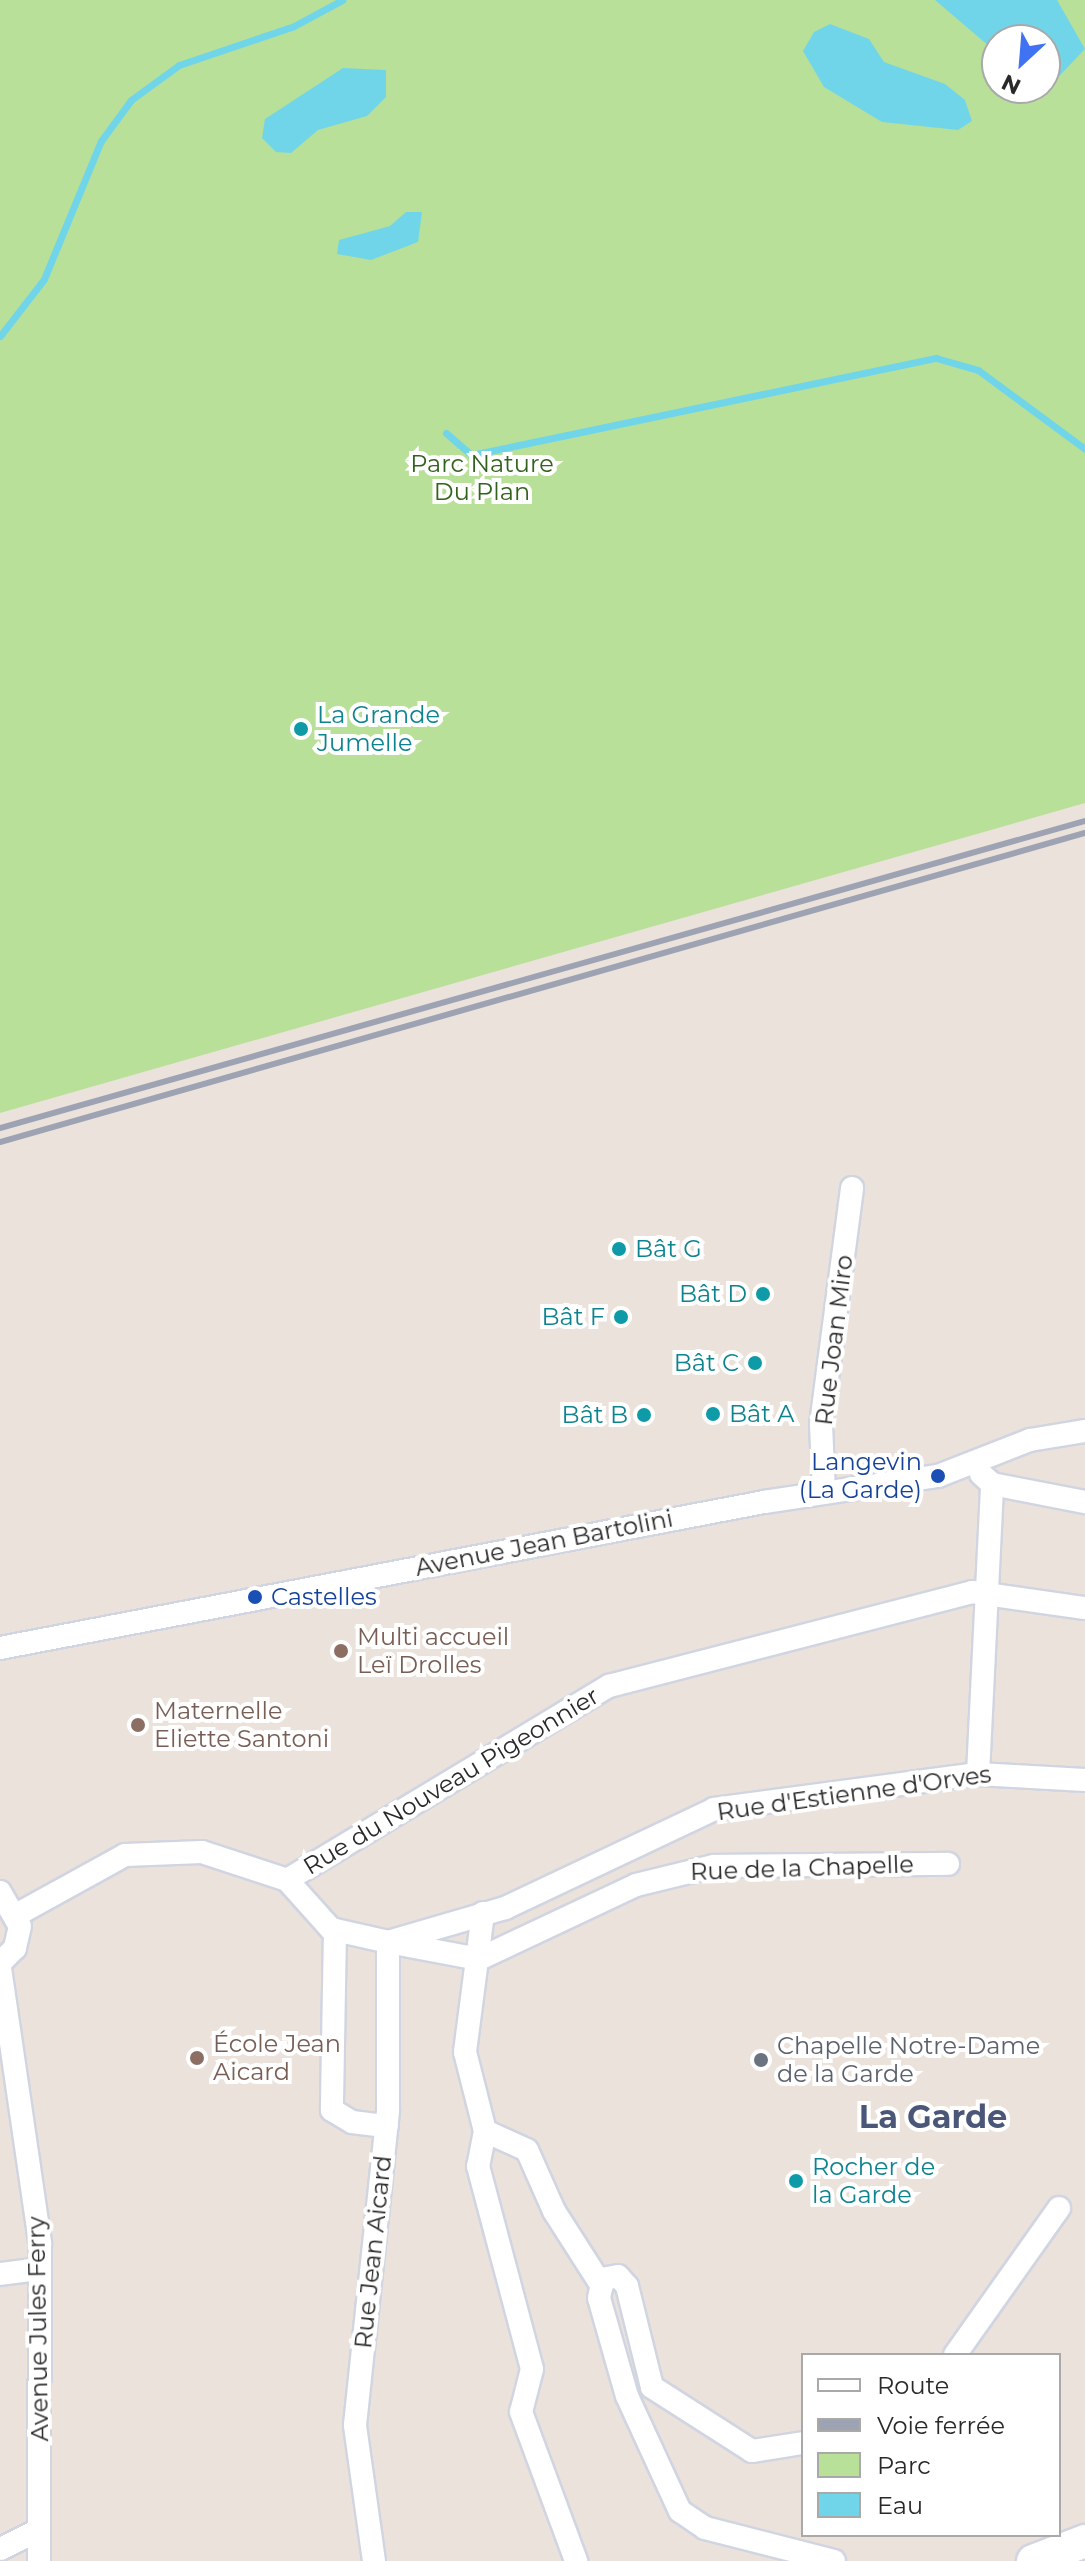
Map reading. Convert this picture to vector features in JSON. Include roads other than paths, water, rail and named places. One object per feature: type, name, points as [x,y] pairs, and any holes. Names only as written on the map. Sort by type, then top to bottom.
[{"type":"street","name":"Rue Joan Miro","points":[[824,1493],[821,1424],[852,1188]]},
{"type":"street","name":"Avenue Jean Bartolini","points":[[0,1648],[824,1493],[938,1476],[1030,1440],[1085,1431]]},
{"type":"street","points":[[973,1463],[992,1484],[1085,1502]]},
{"type":"street","points":[[978,1774],[982,1593],[992,1484]]},
{"type":"street","name":"Rue du Nouveau Pigeonnier","points":[[18,1914],[125,1855],[202,1852],[287,1880],[609,1686],[982,1593],[1085,1608]]},
{"type":"street","name":"Rue d'Estienne d'Orves","points":[[335,1930],[388,1942],[483,1913],[714,1809],[978,1774],[1085,1780]]},
{"type":"street","name":"Rue de la Chapelle","points":[[479,1959],[675,1871],[948,1864]]},
{"type":"street","points":[[287,1880],[335,1930],[332,2110],[352,2122],[387,2126]]},
{"type":"street","points":[[0,1892],[18,1914],[19,1937],[0,1966]]},
{"type":"street","points":[[483,1913],[465,2052],[485,2131],[478,2166],[491,2234],[532,2369],[521,2412],[576,2561]]},
{"type":"street","points":[[388,1942],[479,1959]]},
{"type":"street","name":"Rue Jean Aicard","points":[[374,2561],[355,2425],[387,2126],[388,1942]]},
{"type":"street","name":"Avenue Jules Ferry","points":[[0,1966],[40,2269],[38,2550]]},
{"type":"street","points":[[485,2131],[527,2150],[554,2211],[602,2286],[627,2396],[691,2523],[834,2561]]},
{"type":"street","points":[[956,2353],[1059,2208]]},
{"type":"street","points":[[0,2274],[40,2269]]},
{"type":"street","points":[[602,2286],[618,2276],[627,2286],[652,2387],[752,2451],[801,2443]]},
{"type":"street","points":[[1033,2561],[1085,2541]]},
{"type":"street","points":[[0,2549],[38,2550]]},
{"type":"water","points":[[935,0],[1057,0],[1085,49],[1061,74],[1061,24],[981,24],[981,39]]},
{"type":"water","points":[[830,24],[869,39],[884,62],[945,84],[965,100],[972,121],[958,130],[882,122],[824,87],[803,51],[814,32]]},
{"type":"water","points":[[343,68],[386,70],[386,97],[367,116],[318,130],[291,153],[276,152],[262,138],[265,119]]},
{"type":"water","points":[[406,212],[422,212],[418,242],[371,260],[337,254],[339,240],[390,226]]},
{"type":"waterway","points":[[0,336],[44,279],[101,141],[131,100],[179,65],[294,26],[342,0]]},
{"type":"waterway","points":[[446,433],[471,455],[936,358],[978,370],[1085,449]]},
{"type":"railway","points":[[0,1128],[1085,821]]},
{"type":"railway","points":[[0,1142],[1085,833]]},
{"type":"place","name":"La Grande Jumelle","points":[[301,729]]},
{"type":"place","name":"Bât G","points":[[619,1249]]},
{"type":"place","name":"Bât D","points":[[763,1294]]},
{"type":"place","name":"Bât F","points":[[621,1317]]},
{"type":"place","name":"Bât C","points":[[755,1363]]},
{"type":"place","name":"Bât A","points":[[713,1414]]},
{"type":"place","name":"Bât B","points":[[644,1415]]},
{"type":"place","name":"Langevin (La Garde)","points":[[938,1476]]},
{"type":"place","name":"Castelles","points":[[255,1597]]},
{"type":"place","name":"Multi accueil Leï Drolles","points":[[341,1651]]},
{"type":"place","name":"Maternelle Eliette Santoni","points":[[138,1725]]},
{"type":"place","name":"École Jean Aicard","points":[[197,2058]]},
{"type":"place","name":"Chapelle Notre-Dame de la Garde","points":[[761,2060]]},
{"type":"place","name":"Rocher de la Garde","points":[[796,2181]]},
{"type":"district","name":"La Garde","points":[[933,2117]]},
{"type":"park label","name":"Parc Nature Du Plan","points":[[482,478]]}]
